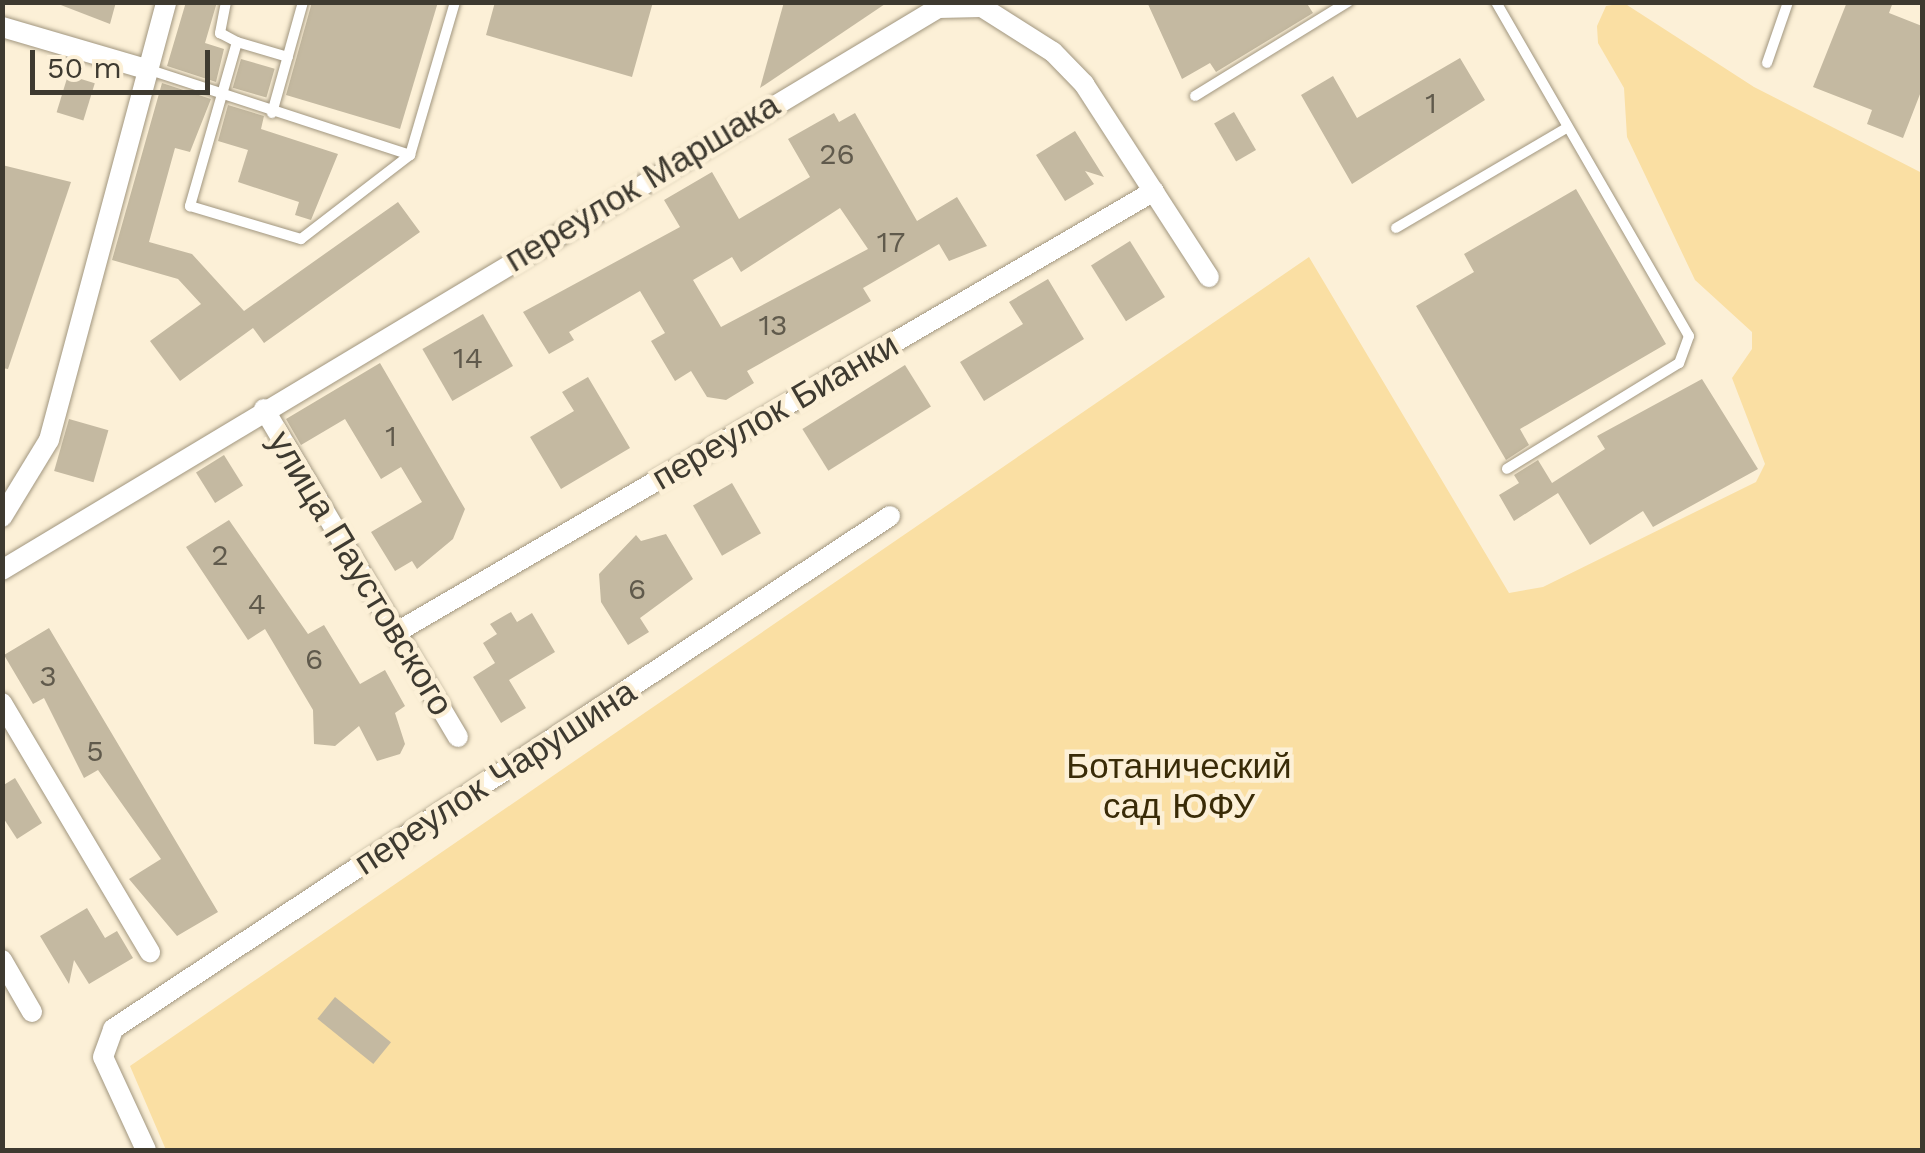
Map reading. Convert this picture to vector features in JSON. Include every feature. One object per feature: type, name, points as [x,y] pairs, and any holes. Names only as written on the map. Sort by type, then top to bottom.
[{"type":"street","points":[[2,517],[49,440],[166,2]]},
{"type":"street","name":"переулок Маршака","points":[[2,570],[264,409],[938,8],[982,8],[1031,33],[1084,84],[1209,277]]},
{"type":"street","points":[[2,27],[146,69]]},
{"type":"street","name":"переулок Бианки","points":[[397,632],[1154,191]]},
{"type":"street","name":"улица Паустовского","points":[[264,409],[458,737]]},
{"type":"street","name":"переулок Чарушина","points":[[146,1150],[102,1042],[152,998],[890,516]]},
{"type":"street","points":[[2,703],[150,952]]},
{"type":"street","points":[[2,960],[32,1012]]},
{"type":"lane","points":[[226,2],[220,33],[288,57]]},
{"type":"lane","points":[[272,113],[303,2]]},
{"type":"lane","points":[[237,42],[188,196],[198,212],[301,240],[410,154],[455,2]]},
{"type":"lane","points":[[1195,96],[1348,2]]},
{"type":"lane","points":[[1496,2],[1689,336],[1689,350],[1508,469]]},
{"type":"lane","points":[[1767,63],[1788,2]]},
{"type":"lane","points":[[146,69],[272,113],[410,154]]},
{"type":"lane","points":[[1396,228],[1568,127]]},
{"type":"green space","name":"Ботанический сад ЮФУ","points":[[1624,3],[1754,87],[1922,173],[1922,1150],[166,1150],[130,1066],[1309,257],[1509,593],[1543,587],[1756,482],[1765,464],[1732,378],[1752,349],[1752,332],[1695,280],[1627,137],[1624,88],[1598,43],[1597,26],[1606,6]]},
{"type":"building","points":[[53,2],[116,2],[110,24]]},
{"type":"building","points":[[186,2],[217,2],[205,43],[224,49],[216,82],[167,66]]},
{"type":"building","points":[[312,2],[438,2],[400,129],[286,95]]},
{"type":"building","points":[[495,2],[653,2],[632,77],[486,35]]},
{"type":"building","points":[[784,2],[888,2],[760,88]]},
{"type":"building","points":[[1147,2],[1306,2],[1313,13],[1216,72],[1210,63],[1182,79]]},
{"type":"building","points":[[1847,2],[1893,2],[1889,13],[1922,26],[1922,89],[1903,138],[1867,124],[1872,110],[1813,87]]},
{"type":"building","points":[[1460,58],[1485,100],[1352,184],[1301,95],[1333,76],[1357,118]]},
{"type":"building","points":[[241,59],[275,69],[266,97],[233,88]]},
{"type":"building","points":[[68,75],[95,83],[83,120],[57,112]]},
{"type":"building","points":[[162,83],[211,99],[190,152],[175,148],[149,242],[192,254],[244,311],[398,202],[420,232],[264,343],[253,328],[180,381],[150,341],[201,304],[178,279],[112,260]]},
{"type":"building","points":[[228,105],[264,116],[261,129],[338,154],[311,220],[295,215],[299,202],[238,182],[248,150],[218,141]]},
{"type":"building","points":[[1234,112],[1256,150],[1236,162],[1214,124]]},
{"type":"building","points":[[834,113],[839,122],[855,113],[917,221],[957,197],[987,246],[949,261],[939,244],[863,288],[871,301],[747,371],[754,383],[726,400],[707,397],[691,371],[675,381],[651,341],[665,333],[640,291],[569,332],[574,340],[549,354],[523,312],[680,227],[664,200],[712,172],[739,219],[810,177],[788,139]],"holes":[[[840,208],[868,249],[721,327],[693,280],[732,257],[741,272]]]},
{"type":"building","points":[[1075,131],[1104,177],[1085,171],[1094,184],[1065,201],[1036,155]]},
{"type":"building","points":[[2,165],[71,182],[8,369],[2,368]]},
{"type":"building","points":[[1576,189],[1666,344],[1520,429],[1529,445],[1506,460],[1416,306],[1474,272],[1464,254]]},
{"type":"building","points":[[1130,241],[1165,297],[1126,321],[1091,265]]},
{"type":"building","points":[[1048,279],[1084,339],[984,401],[960,362],[1023,324],[1009,302]]},
{"type":"building","points":[[483,314],[513,366],[452,401],[422,349]]},
{"type":"building","points":[[380,363],[465,509],[453,539],[417,569],[412,561],[395,571],[371,532],[422,502],[401,467],[381,479],[345,419],[301,445],[286,419]]},
{"type":"building","points":[[905,365],[931,407],[828,471],[802,429]]},
{"type":"building","points":[[588,377],[630,448],[561,489],[530,437],[574,411],[562,392]]},
{"type":"building","points":[[1702,379],[1758,469],[1653,527],[1643,511],[1590,545],[1558,493],[1514,521],[1499,495],[1519,483],[1514,475],[1538,460],[1552,483],[1605,449],[1597,436]]},
{"type":"building","points":[[69,419],[108,430],[94,482],[54,471]]},
{"type":"building","points":[[224,455],[243,486],[215,503],[196,472]]},
{"type":"building","points":[[732,483],[761,533],[722,556],[693,505]]},
{"type":"building","points":[[229,520],[308,634],[324,625],[360,684],[385,670],[405,706],[395,713],[405,744],[400,754],[377,761],[359,726],[335,746],[314,744],[313,710],[265,629],[248,640],[186,547]]},
{"type":"building","points":[[666,534],[693,579],[640,618],[649,632],[628,645],[601,602],[599,574],[636,535],[641,541]]},
{"type":"building","points":[[511,612],[517,622],[532,613],[555,652],[509,680],[526,708],[501,723],[473,677],[495,663],[483,643],[497,634],[490,624]]},
{"type":"building","points":[[49,628],[218,912],[177,936],[129,879],[161,859],[98,770],[84,778],[44,698],[33,704],[4,655]]},
{"type":"building","points":[[15,778],[42,823],[17,839],[2,816],[2,786]]},
{"type":"building","points":[[87,908],[105,938],[117,931],[133,958],[89,984],[74,960],[69,984],[40,936]]},
{"type":"building","points":[[335,997],[391,1042],[373,1064],[317,1019]]}]
